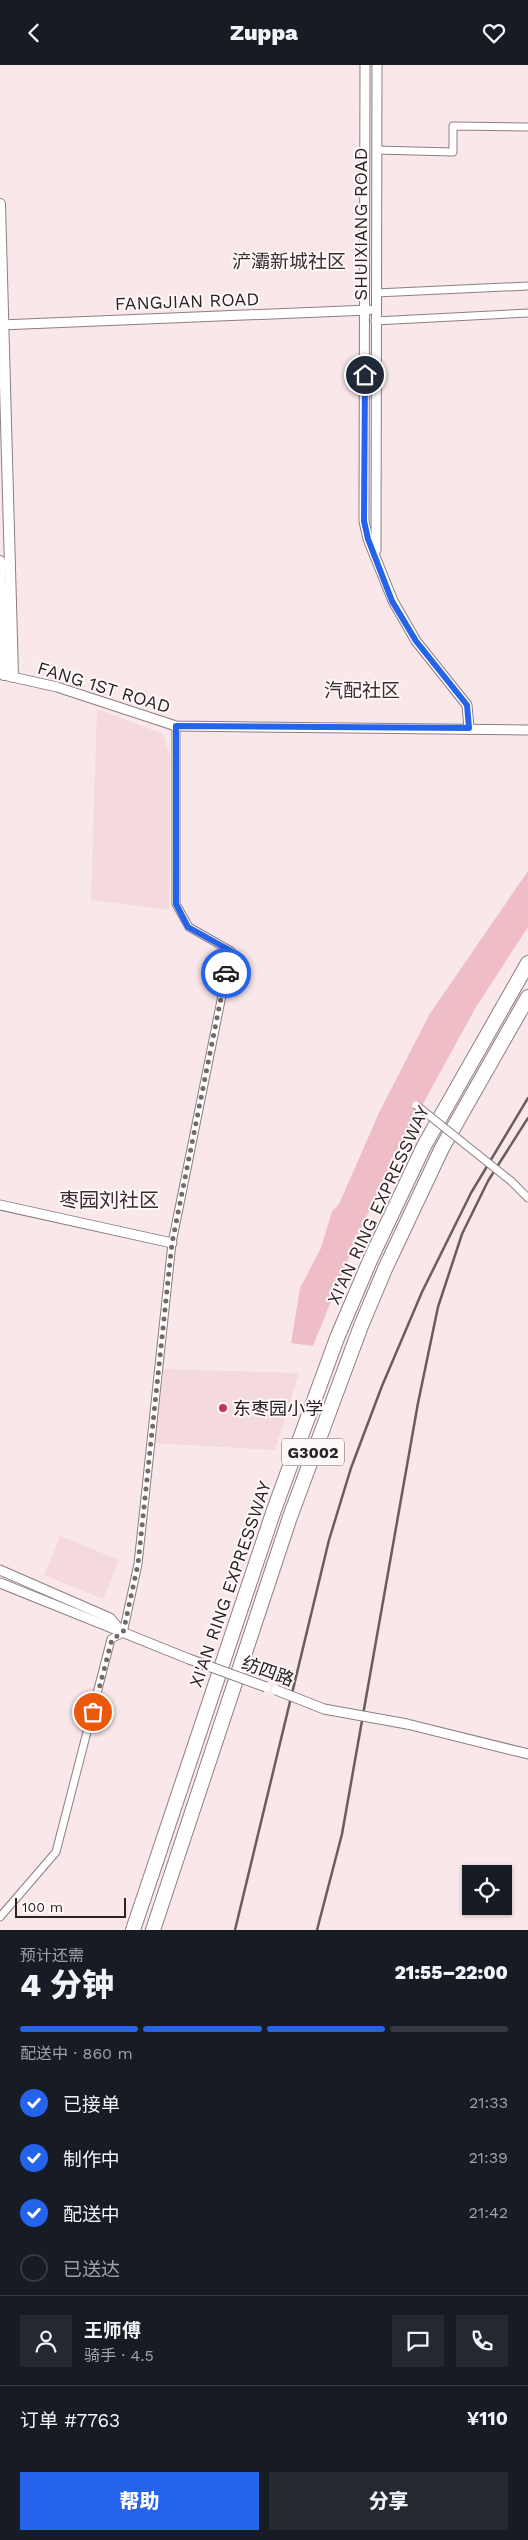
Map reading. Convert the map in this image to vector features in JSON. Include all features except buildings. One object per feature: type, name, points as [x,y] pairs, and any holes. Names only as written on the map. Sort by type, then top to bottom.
[{"type":"highway","name":"XI'AN RING EXPRESSWAY","points":[[133,1930],[274,1510],[337,1338],[371,1258],[424,1146],[528,963]]},
{"type":"highway","name":"XI'AN RING EXPRESSWAY","points":[[152,1930],[290,1517],[361,1326],[393,1251],[442,1148],[528,997]]},
{"type":"main road","points":[[0,203],[5,676]]},
{"type":"main road","points":[[0,561],[5,676]]},
{"type":"street","name":"SHUIXIANG ROAD","points":[[365,65],[364,521],[392,601],[410,632],[467,705],[469,728]]},
{"type":"street","name":"SHUIXIANG ROAD","points":[[377,65],[375,531],[378,562]]},
{"type":"street","points":[[376,150],[452,152],[452,126],[528,127]]},
{"type":"street","points":[[376,293],[528,286]]},
{"type":"street","name":"FANGJIAN ROAD","points":[[2,325],[375,310]]},
{"type":"street","points":[[375,321],[528,313]]},
{"type":"street","name":"FANG 1ST ROAD","points":[[5,676],[57,687],[176,726],[469,728],[527,732]]},
{"type":"street","points":[[0,1917],[56,1852],[112,1639],[123,1633],[138,1564],[172,1243],[231,951],[188,927],[176,904],[176,726]]},
{"type":"street","points":[[416,1105],[510,1181],[528,1198]]},
{"type":"street","points":[[0,1205],[172,1243]]},
{"type":"street","points":[[0,1570],[110,1618],[123,1633]]},
{"type":"street","name":"纺四路","points":[[0,1583],[189,1659],[324,1709],[407,1724],[528,1754]]},
{"type":"shaded area","points":[[97,709],[163,734],[170,758],[169,910],[91,900]]},
{"type":"shaded area","points":[[528,871],[528,927],[476,1007],[397,1151],[357,1237],[313,1346],[291,1343],[300,1288],[321,1248],[332,1211],[339,1204],[379,1113],[429,1015]]},
{"type":"shaded area","name":"东枣园小学","points":[[164,1369],[299,1373],[275,1450],[155,1443]]},
{"type":"shaded area","points":[[60,1536],[119,1560],[103,1599],[44,1575]]},
{"type":"railway","points":[[235,1930],[329,1540],[351,1468],[382,1386],[422,1292],[471,1193],[528,1098]]},
{"type":"railway","points":[[317,1930],[342,1834],[418,1403],[438,1307],[462,1234],[488,1181],[528,1118]]},
{"type":"way so far","points":[[93,1712],[112,1639],[123,1633],[138,1564],[172,1243],[226,973]]},
{"type":"place","name":"东枣园小学","points":[[223,1408]]},
{"type":"district","name":"浐灞新城社区","points":[[289,261]]},
{"type":"district","name":"汽配社区","points":[[362,690]]},
{"type":"district","name":"枣园刘社区","points":[[109,1200]]},
{"type":"route","points":[[226,973],[231,951],[188,927],[176,904],[176,726],[469,728],[467,705],[410,632],[392,601],[368,539],[364,521],[365,375]]}]
